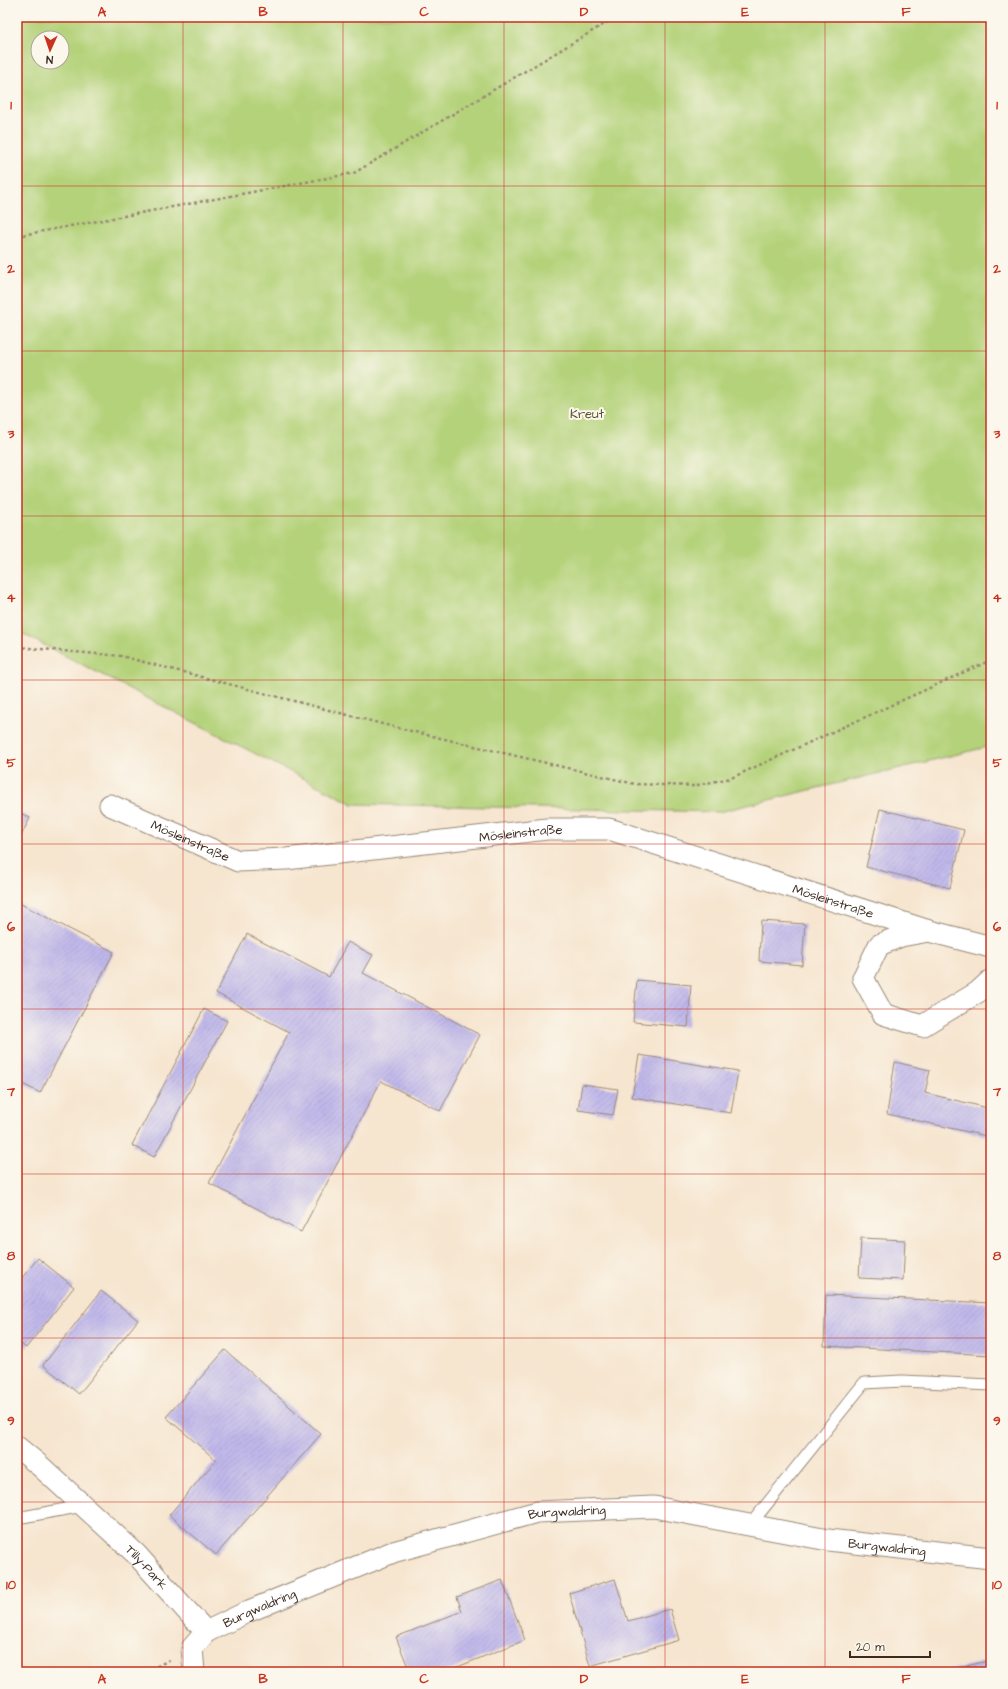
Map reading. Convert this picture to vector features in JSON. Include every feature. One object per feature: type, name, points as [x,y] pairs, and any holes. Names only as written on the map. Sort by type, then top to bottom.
[{"type":"street","name":"Mösleinstraße","points":[[110,805],[238,861],[286,859],[548,829],[609,829],[929,931],[991,947]]},
{"type":"street","name":"Mösleinstraße","points":[[929,931],[901,936],[879,945],[863,978],[883,1014],[922,1026],[978,992],[991,980]]},
{"type":"street","name":"Tilly-Park","points":[[17,1447],[136,1554],[206,1632]]},
{"type":"street","name":"Burgwaldring","points":[[194,1672],[192,1648],[206,1632],[249,1611],[393,1552],[537,1512],[654,1507],[828,1540],[991,1558]]},
{"type":"lane","points":[[750,1525],[864,1383],[902,1382],[991,1385]]},
{"type":"lane","points":[[17,1518],[83,1506]]},
{"type":"path","points":[[17,236],[354,173],[616,17]]},
{"type":"path","points":[[17,647],[121,656],[394,727],[635,784],[693,786],[730,778],[991,660]]},
{"type":"green space","name":"Kreut","points":[[17,17],[991,17],[991,746],[719,812],[353,804],[17,631]]},
{"type":"building","points":[[880,809],[964,830],[950,888],[866,867]]},
{"type":"building","points":[[17,811],[30,818],[17,844]]},
{"type":"building","points":[[17,902],[114,952],[40,1093],[17,1081]]},
{"type":"building","points":[[761,921],[805,924],[802,965],[759,961]]},
{"type":"building","points":[[247,934],[329,977],[348,942],[373,955],[363,973],[480,1035],[440,1111],[381,1081],[301,1232],[209,1183],[289,1032],[216,993]]},
{"type":"building","points":[[637,980],[691,985],[688,1027],[633,1022]]},
{"type":"building","points":[[204,1009],[227,1021],[154,1157],[132,1145]]},
{"type":"building","points":[[639,1055],[738,1071],[731,1113],[632,1097]]},
{"type":"building","points":[[895,1062],[930,1070],[925,1093],[988,1108],[991,1098],[991,1133],[986,1132],[986,1136],[887,1114]]},
{"type":"building","points":[[582,1084],[618,1089],[613,1115],[578,1110]]},
{"type":"building","points":[[861,1238],[905,1240],[903,1280],[859,1278]]},
{"type":"building","points":[[38,1258],[74,1287],[26,1348],[17,1341],[17,1284]]},
{"type":"building","points":[[101,1291],[138,1320],[79,1394],[43,1365]]},
{"type":"building","points":[[826,1295],[991,1303],[991,1355],[824,1346]]},
{"type":"building","points":[[225,1350],[321,1434],[216,1555],[169,1515],[216,1460],[166,1417]]},
{"type":"building","points":[[615,1579],[628,1621],[670,1609],[679,1640],[590,1666],[569,1593]]},
{"type":"building","points":[[502,1580],[525,1640],[445,1672],[410,1672],[396,1637],[462,1611],[457,1597]]},
{"type":"building","points":[[991,1660],[991,1672],[946,1672],[946,1671]]}]
